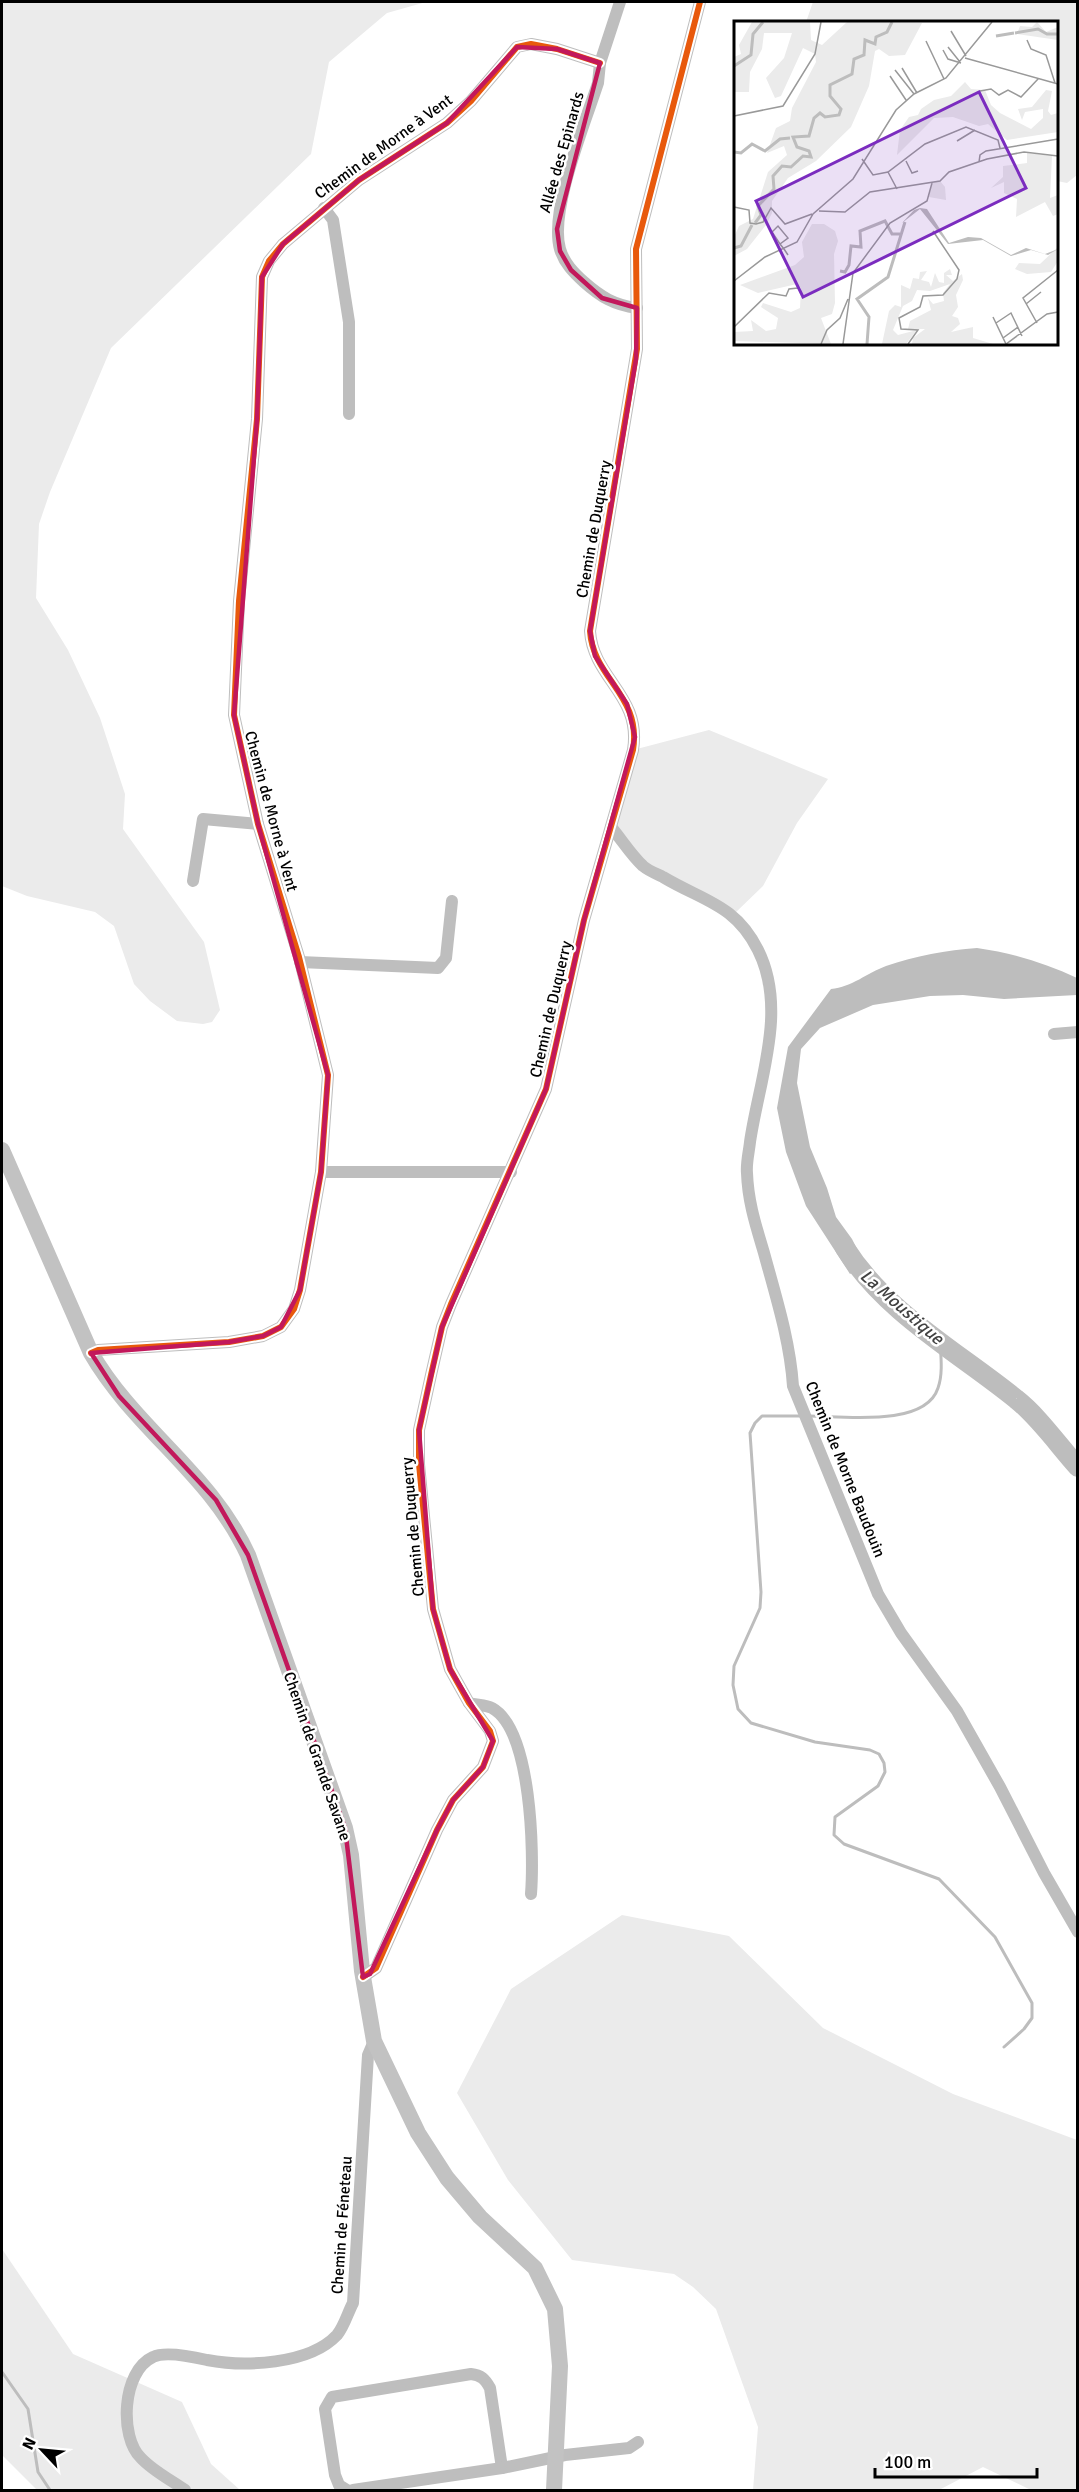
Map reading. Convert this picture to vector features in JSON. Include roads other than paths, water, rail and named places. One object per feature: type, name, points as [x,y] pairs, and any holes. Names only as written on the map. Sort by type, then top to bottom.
[{"type":"street","name":"Allée des Epinards","points":[[620,2],[600,63],[598,83],[561,202],[557,229],[560,251],[571,270],[602,298],[620,306],[637,308]]},
{"type":"street","name":"Chemin de Duquerry","points":[[363,1977],[376,1968],[437,1830],[453,1800],[483,1767],[493,1741],[490,1731],[469,1703],[450,1669],[433,1609],[419,1464],[419,1430],[442,1327],[546,1089],[584,920],[612,827],[635,737],[627,704],[595,656],[590,631],[636,358],[636,249],[700,2]]},
{"type":"street","name":"Chemin de Morne à Vent","points":[[91,1353],[98,1350],[229,1342],[263,1336],[281,1327],[294,1309],[300,1290],[321,1172],[328,1075],[300,962],[258,824],[234,715],[239,601],[257,419],[262,277],[269,261],[283,244],[358,180],[447,123],[471,101],[517,48],[531,44],[557,48],[600,63]]},
{"type":"street","points":[[324,208],[333,220],[349,322],[349,414]]},
{"type":"street","points":[[193,881],[203,819],[258,824]]},
{"type":"street","name":"Chemin de Morne Baudouin","points":[[612,827],[644,866],[734,914],[758,949],[767,974],[771,997],[771,1023],[767,1056],[754,1115],[747,1171],[750,1206],[790,1353],[793,1386],[807,1426],[878,1594],[901,1633],[957,1711],[1077,1932]]},
{"type":"street","points":[[300,962],[438,968],[446,958],[452,901]]},
{"type":"street","points":[[1054,1034],[1077,1032]]},
{"type":"street","name":"Chemin de Grande Savane","points":[[2,1150],[91,1353],[119,1396],[216,1500],[236,1528],[248,1555],[345,1828],[351,1855],[363,1977],[374,2041],[418,2133],[447,2178],[480,2217],[535,2268],[555,2309],[560,2366],[554,2490]]},
{"type":"street","points":[[321,1172],[511,1172]]},
{"type":"street","points":[[469,1703],[494,1709],[508,1725],[522,1757],[533,1865],[531,1894]]},
{"type":"street","name":"Chemin de Féneteau","points":[[185,2490],[139,2457],[128,2435],[127,2391],[136,2372],[153,2357],[182,2355],[225,2363],[271,2363],[308,2355],[337,2335],[353,2303],[368,2055],[374,2041]]},
{"type":"street","points":[[347,2490],[339,2485],[335,2475],[325,2409],[332,2397],[471,2374],[479,2375],[490,2388],[502,2468]]},
{"type":"street","points":[[353,2490],[502,2468],[565,2455],[629,2448],[638,2442]]},
{"type":"waterway","name":"La Moustique","points":[[845,1248],[862,1271],[902,1312],[1024,1406],[1078,1467]]},
{"type":"waterway","points":[[809,1416],[881,1417],[917,1409],[930,1401],[940,1383],[940,1342]]},
{"type":"waterway","points":[[802,1416],[762,1416],[750,1433],[761,1592],[760,1608],[734,1666],[733,1685],[738,1709],[751,1723],[815,1742],[870,1750],[879,1754],[884,1763],[885,1772],[878,1786],[835,1817],[834,1835],[844,1844],[939,1879],[995,1937],[1032,2003],[1032,2018],[1024,2029],[1004,2047]]},
{"type":"waterway","points":[[2,2372],[28,2409],[38,2472],[50,2490]]}]
